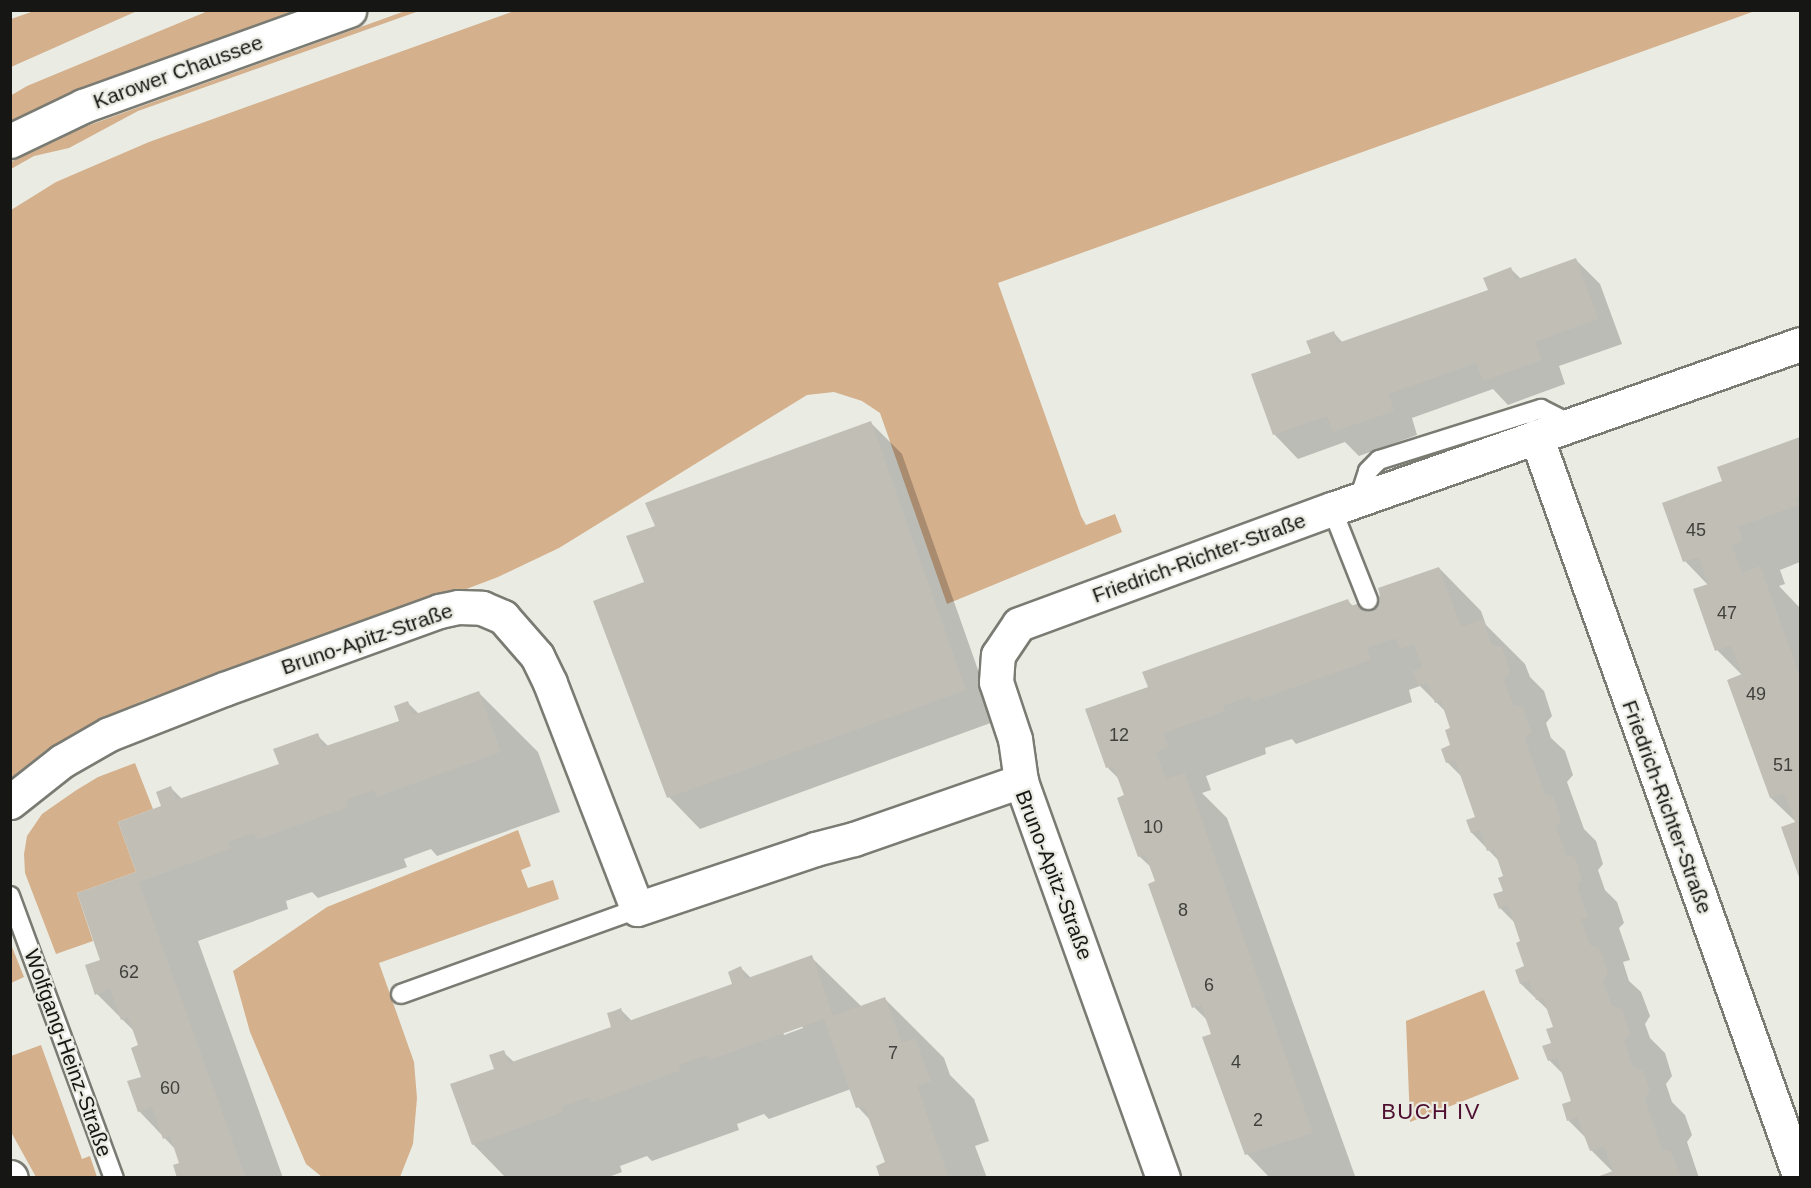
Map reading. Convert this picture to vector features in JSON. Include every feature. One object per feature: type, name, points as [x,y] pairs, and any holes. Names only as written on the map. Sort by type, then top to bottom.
[{"type":"street","name":"Karower Chaussee","points":[[10,141],[83,106],[349,10]]},
{"type":"street","name":"Friedrich-Richter-Straße","points":[[1021,781],[1015,739],[996,682],[998,655],[1019,624],[1346,504],[1800,344]]},
{"type":"street","name":"Friedrich-Richter-Straße","points":[[1536,436],[1800,1178]]},
{"type":"street","name":"Bruno-Apitz-Straße","points":[[10,802],[62,761],[109,734],[439,611],[458,607],[482,608],[503,617],[537,656],[550,683],[637,909],[815,849],[854,839],[1021,781],[1163,1178]]},
{"type":"lane","points":[[1368,600],[1346,504],[1368,471],[1379,460],[1541,409],[1572,425]]},
{"type":"lane","name":"Wolfgang-Heinz-Straße","points":[[10,896],[114,1178]]},
{"type":"lane","name":"Bruno-Apitz-Straße","points":[[401,994],[637,909]]},
{"type":"shaded area","points":[[34,11],[137,11],[11,67],[11,19]]},
{"type":"shaded area","points":[[208,11],[299,11],[109,79],[11,121],[10,96],[27,86]]},
{"type":"shaded area","points":[[405,11],[419,11],[138,111],[69,148],[34,156],[11,169],[11,162],[73,131]]},
{"type":"shaded area","points":[[514,11],[1755,11],[998,283],[1081,516],[1086,525],[1115,514],[1122,532],[947,604],[880,413],[862,401],[834,392],[807,395],[559,548],[498,577],[427,604],[424,601],[142,701],[46,750],[11,778],[11,210],[56,182],[149,142]]},
{"type":"shaded area","points":[[135,763],[153,809],[118,822],[136,872],[77,893],[93,941],[56,954],[25,873],[24,854],[27,836],[42,814],[75,791],[98,777]]},
{"type":"shaded area","points":[[518,830],[531,866],[521,870],[528,888],[553,880],[559,899],[379,963],[414,1062],[417,1098],[413,1144],[400,1177],[322,1177],[306,1164],[250,1032],[233,971],[327,907]]},
{"type":"shaded area","points":[[10,942],[24,977],[11,983],[10,983]]},
{"type":"shaded area","points":[[1484,990],[1519,1079],[1410,1122],[1406,1021]]},
{"type":"shaded area","points":[[41,1045],[82,1159],[90,1156],[97,1177],[36,1177],[11,1132],[11,1056]]},
{"type":"building","points":[[1576,258],[1598,319],[1535,342],[1542,360],[1483,381],[1476,363],[1389,394],[1394,411],[1333,432],[1327,416],[1273,435],[1251,374],[1311,353],[1306,341],[1334,331],[1338,343],[1488,290],[1483,278],[1511,267],[1515,280]]},
{"type":"building","points":[[871,421],[966,690],[667,798],[593,601],[644,582],[626,536],[655,526],[645,503]]},
{"type":"building","points":[[1800,437],[1800,497],[1796,498],[1799,505],[1738,527],[1743,541],[1732,545],[1742,573],[1760,566],[1800,676],[1800,880],[1781,827],[1795,822],[1784,793],[1770,798],[1727,680],[1742,674],[1731,645],[1715,651],[1693,589],[1708,584],[1699,557],[1683,562],[1662,503],[1722,481],[1717,467]]},
{"type":"building","points":[[1439,567],[1461,627],[1483,619],[1492,645],[1502,647],[1510,672],[1504,680],[1513,705],[1523,707],[1531,732],[1525,739],[1545,794],[1554,797],[1561,820],[1556,827],[1566,855],[1575,857],[1582,880],[1577,885],[1588,917],[1581,919],[1590,945],[1599,948],[1608,973],[1603,981],[1612,1006],[1622,1009],[1630,1033],[1624,1041],[1633,1067],[1643,1071],[1650,1091],[1645,1099],[1662,1149],[1671,1151],[1680,1175],[1678,1178],[1594,1178],[1613,1171],[1604,1146],[1590,1151],[1577,1117],[1567,1121],[1562,1104],[1571,1101],[1557,1058],[1548,1061],[1542,1046],[1551,1043],[1546,1029],[1553,1027],[1543,998],[1536,1000],[1529,981],[1520,984],[1515,970],[1524,966],[1516,943],[1520,941],[1508,905],[1499,909],[1493,894],[1503,891],[1498,878],[1503,876],[1494,849],[1487,851],[1480,830],[1471,833],[1466,820],[1475,817],[1455,760],[1446,763],[1441,749],[1450,745],[1445,730],[1450,728],[1441,701],[1435,703],[1427,683],[1418,686],[1413,671],[1422,667],[1414,644],[1400,649],[1396,638],[1367,648],[1371,660],[1252,702],[1250,696],[1223,706],[1225,711],[1164,733],[1169,747],[1156,752],[1166,779],[1185,773],[1313,1133],[1245,1155],[1202,1037],[1211,1034],[1201,1005],[1192,1008],[1148,884],[1155,881],[1145,854],[1138,857],[1117,798],[1124,795],[1113,766],[1106,768],[1085,709],[1148,687],[1142,672],[1348,599],[1351,606],[1380,596],[1378,588]]},
{"type":"building","points":[[479,691],[501,752],[377,797],[374,790],[345,800],[348,807],[257,840],[254,833],[228,842],[230,849],[139,882],[246,1178],[177,1178],[173,1165],[179,1163],[170,1136],[163,1139],[152,1107],[138,1112],[127,1081],[141,1077],[131,1048],[138,1045],[128,1017],[121,1020],[110,989],[95,995],[85,965],[100,960],[77,893],[136,872],[118,822],[161,806],[156,792],[171,786],[176,800],[279,764],[273,749],[318,733],[323,747],[399,721],[394,706],[408,701],[413,715]]},
{"type":"building","points":[[812,955],[833,1016],[885,997],[902,1043],[915,1038],[931,1081],[917,1086],[949,1178],[880,1178],[876,1166],[885,1162],[864,1106],[856,1108],[824,1019],[709,1060],[707,1055],[679,1065],[681,1070],[591,1103],[589,1097],[561,1107],[563,1112],[472,1145],[450,1084],[494,1069],[489,1055],[504,1050],[509,1063],[611,1027],[607,1013],[621,1008],[626,1022],[732,984],[728,972],[741,966],[745,979]]},
{"type":"district","name":"BUCH IV","points":[[1431,1112]]}]
